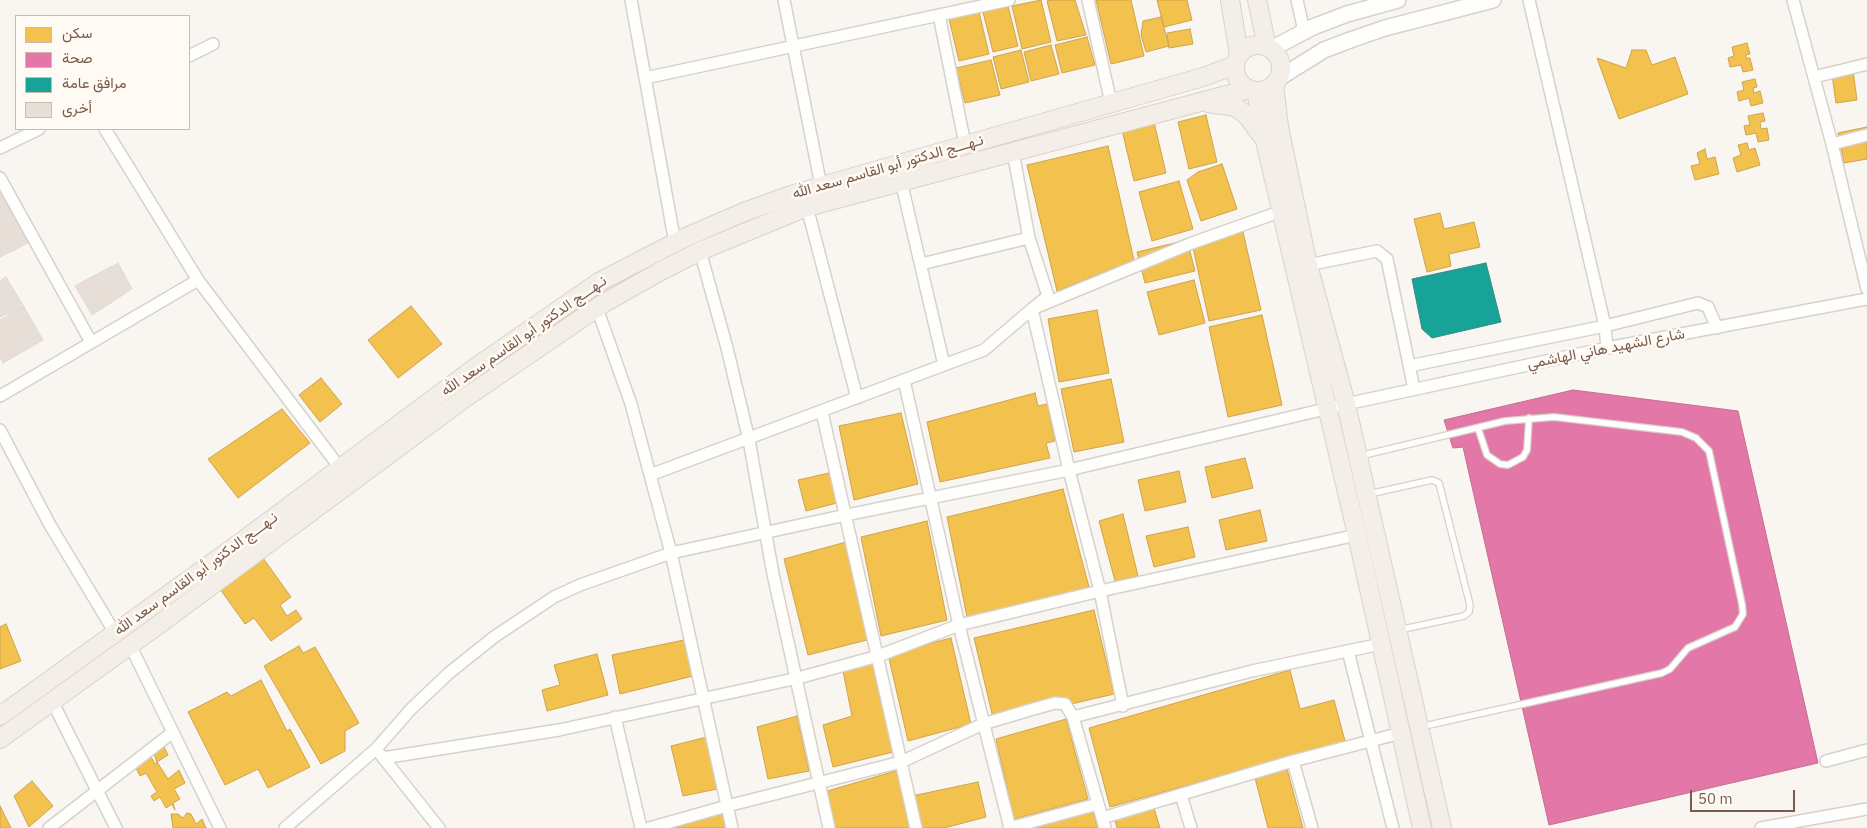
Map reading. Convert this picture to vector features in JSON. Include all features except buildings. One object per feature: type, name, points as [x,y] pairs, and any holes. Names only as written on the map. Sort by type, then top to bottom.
[{"type":"main road","points":[[1230,0],[1238,79],[1252,90],[1265,141],[1328,409],[1338,461],[1357,535],[1422,828]]},
{"type":"main road","points":[[1257,0],[1269,48],[1279,59],[1276,81],[1279,126],[1308,265],[1346,404],[1442,828]]},
{"type":"main road","points":[[1237,60],[1249,47],[1269,48],[1347,14],[1398,0]]},
{"type":"main road","points":[[1252,90],[1265,90],[1324,50],[1353,39],[1385,28],[1493,0]]},
{"type":"main road","name":"نـهـــج الدكتور أبو القاسم سعد الله","points":[[0,716],[580,294],[675,243],[744,212],[821,186],[1203,77],[1237,60]]},
{"type":"main road","name":"نـهـــج الدكتور أبو القاسم سعد الله","points":[[0,739],[437,419],[597,308],[700,251],[807,207],[901,180],[1252,90]]},
{"type":"main road","points":[[1200,102],[1236,107],[1251,120],[1265,141]]},
{"type":"main road","points":[[426,405],[437,419]]},
{"type":"main road","points":[[1338,461],[1358,456]]},
{"type":"street","points":[[632,0],[675,243]]},
{"type":"street","points":[[784,0],[821,186]]},
{"type":"street","points":[[645,78],[1009,0]]},
{"type":"street","points":[[1088,0],[1111,103]]},
{"type":"street","points":[[1297,0],[1304,32]]},
{"type":"street","points":[[1529,0],[1604,326],[1607,348]]},
{"type":"street","points":[[1793,0],[1832,144],[1867,289]]},
{"type":"street","points":[[939,15],[965,144]]},
{"type":"street","points":[[190,56],[213,44]]},
{"type":"street","points":[[1814,77],[1867,64]]},
{"type":"street","points":[[0,148],[37,130]]},
{"type":"street","points":[[106,130],[198,280],[340,468]]},
{"type":"street","points":[[1832,144],[1867,135]]},
{"type":"street","points":[[650,475],[749,440],[984,350],[1048,296],[1029,238],[1013,152]]},
{"type":"street","points":[[0,178],[91,342]]},
{"type":"street","points":[[901,180],[944,365]]},
{"type":"street","points":[[807,207],[857,398]]},
{"type":"street","points":[[1032,309],[1192,244],[1282,211]]},
{"type":"street","points":[[921,264],[1029,238]]},
{"type":"street","points":[[700,251],[727,348],[749,440],[774,574],[830,828]]},
{"type":"street","points":[[1308,265],[1377,251],[1387,259],[1414,389]]},
{"type":"street","points":[[0,396],[198,280]]},
{"type":"street","name":"شارع الشهيد هاني الهاشمي","points":[[284,828],[376,749],[411,709],[449,673],[530,613],[580,585],[671,553],[1069,470],[1346,404],[1607,348],[1867,299]]},
{"type":"street","points":[[1409,366],[1604,326],[1698,303],[1708,307],[1717,328]]},
{"type":"street","points":[[597,308],[631,404],[671,553],[732,828]]},
{"type":"street","points":[[1032,309],[1069,470],[1100,591],[1123,706]]},
{"type":"street","points":[[904,380],[982,724],[1010,828],[1098,804]]},
{"type":"street","points":[[822,412],[916,828]]},
{"type":"street","points":[[0,430],[50,525],[116,632]]},
{"type":"street","points":[[383,758],[559,730],[798,678],[878,656],[959,625],[1100,591],[1357,535]]},
{"type":"street","points":[[130,644],[220,828]]},
{"type":"street","points":[[1073,717],[1123,706],[1198,684],[1381,644]]},
{"type":"street","points":[[1348,652],[1393,828]]},
{"type":"street","points":[[52,701],[116,828]]},
{"type":"street","points":[[649,828],[726,806],[820,784],[901,762],[982,724],[1055,703],[1065,704],[1073,717],[1104,823],[1182,795],[1293,761],[1401,733]]},
{"type":"street","points":[[615,717],[641,828]]},
{"type":"street","points":[[49,828],[173,732]]},
{"type":"street","points":[[376,749],[439,828]]},
{"type":"street","points":[[1826,761],[1867,750]]},
{"type":"street","points":[[1293,761],[1312,828]]},
{"type":"street","points":[[1182,795],[1191,828]]},
{"type":"street","points":[[1761,828],[1867,809]]},
{"type":"lane","points":[[1358,456],[1478,428],[1529,418],[1554,417],[1682,432],[1704,444],[1709,451],[1742,604],[1740,621],[1735,627],[1688,648],[1670,669],[1662,673],[1419,728]]},
{"type":"lane","points":[[1478,428],[1487,455],[1500,464],[1508,465],[1523,457],[1527,450],[1529,418]]},
{"type":"lane","points":[[1366,494],[1432,480],[1439,483],[1470,605],[1469,612],[1464,616],[1397,630]]}]
